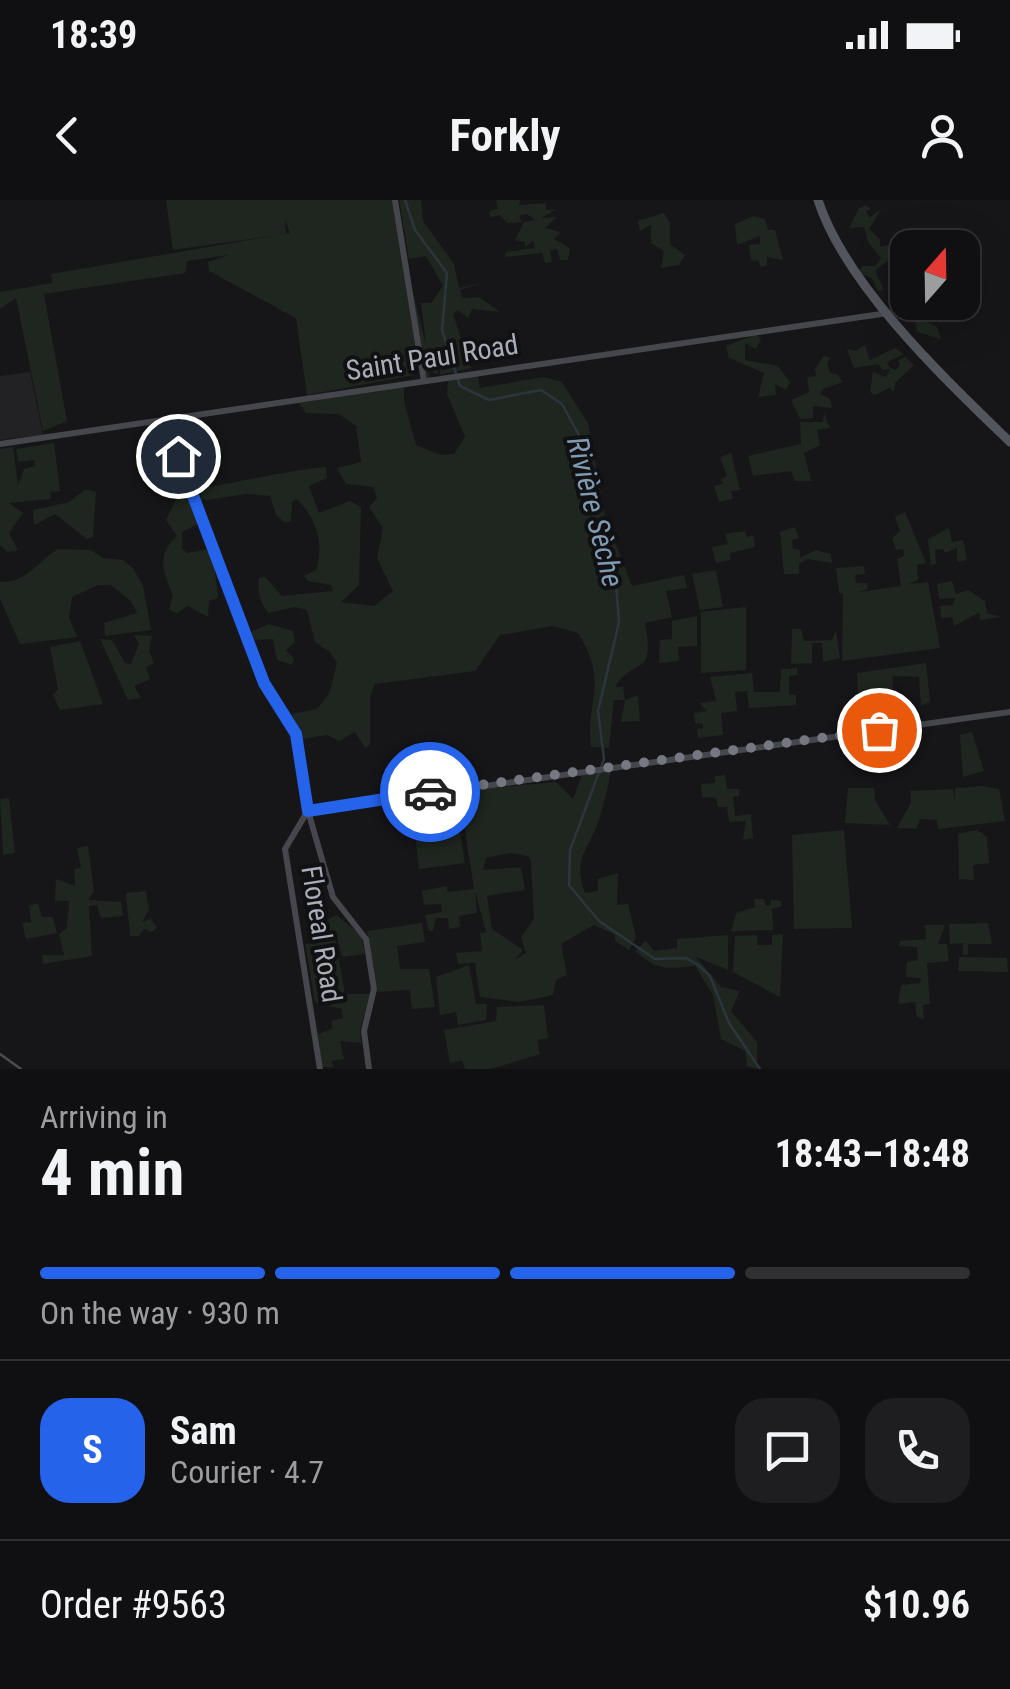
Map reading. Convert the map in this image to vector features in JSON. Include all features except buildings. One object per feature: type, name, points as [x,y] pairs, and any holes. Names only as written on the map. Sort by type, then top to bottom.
[{"type":"main road","points":[[395,200],[424,381]]},
{"type":"main road","points":[[818,200],[841,254],[946,377],[1010,442]]},
{"type":"main road","name":"Saint Paul Road","points":[[0,444],[872,318],[886,309]]},
{"type":"main road","points":[[391,386],[411,380],[418,372],[417,334]]},
{"type":"main road","points":[[164,422],[264,683],[296,734],[308,811],[333,898],[363,932],[374,989],[364,1031],[370,1069]]},
{"type":"main road","points":[[308,811],[1010,712]]},
{"type":"main road","name":"Floreal Road","points":[[308,811],[285,848],[320,1069]]},
{"type":"shaded area","points":[[166,200],[393,200],[407,269],[404,275],[410,283],[418,368],[414,375],[307,395],[296,318],[209,271],[208,262],[229,255],[187,261],[185,273],[44,294],[67,421],[43,431],[16,298],[0,309],[0,292],[52,283],[51,274],[276,235],[173,250]]},
{"type":"shaded area","points":[[399,200],[421,200],[423,221],[454,264],[459,288],[481,283],[460,290],[462,298],[479,297],[500,312],[472,309],[468,318],[458,310],[453,314],[471,368],[440,375],[440,367],[437,374],[429,371],[430,379],[425,380],[413,292],[426,345],[421,303],[431,303],[443,286],[426,256],[409,259]]},
{"type":"shaded area","points":[[496,200],[520,200],[519,205],[546,203],[546,210],[557,209],[541,218],[557,217],[545,228],[561,232],[554,239],[570,248],[568,260],[560,260],[557,249],[550,251],[552,262],[545,263],[542,253],[505,257],[506,252],[535,248],[533,241],[525,247],[525,242],[515,240],[524,222],[535,220],[527,214],[519,216],[522,222],[507,223],[500,215],[490,217],[490,211],[498,209]]},
{"type":"shaded area","points":[[866,205],[871,209],[866,211],[869,218],[881,209],[869,229],[880,239],[880,247],[890,245],[890,259],[875,271],[884,290],[878,291],[872,278],[858,273],[862,266],[875,266],[881,258],[868,242],[864,227],[849,228],[859,208]]},
{"type":"shaded area","points":[[664,213],[670,223],[670,244],[685,255],[679,265],[661,268],[664,251],[651,243],[651,225],[640,231],[638,221]]},
{"type":"shaded area","points":[[753,216],[765,219],[768,230],[775,230],[783,260],[767,257],[767,265],[761,267],[758,260],[751,261],[749,245],[760,244],[760,236],[737,245],[735,224]]},
{"type":"shaded area","points":[[915,320],[925,320],[937,327],[941,339],[917,332]]},
{"type":"shaded area","points":[[756,334],[761,339],[756,349],[745,343],[745,360],[778,366],[790,382],[786,390],[775,384],[776,395],[758,397],[764,373],[729,358],[726,346]]},
{"type":"shaded area","points":[[865,345],[870,360],[895,348],[904,354],[887,362],[890,368],[896,370],[898,360],[905,357],[914,365],[895,383],[894,392],[889,388],[875,395],[870,392],[873,372],[886,377],[890,369],[883,370],[878,364],[854,368],[847,349],[856,351]]},
{"type":"shaded area","points":[[824,356],[831,358],[827,362],[830,373],[837,374],[843,382],[823,389],[820,394],[830,399],[832,408],[813,406],[813,418],[800,419],[791,400],[809,392],[807,377],[816,376],[815,369]]},
{"type":"shaded area","points":[[30,372],[43,435],[0,440],[0,376]]},
{"type":"shaded area","points":[[478,375],[480,388],[543,377],[562,382],[588,423],[605,516],[632,586],[684,575],[687,588],[666,591],[672,617],[645,623],[648,653],[615,687],[623,687],[625,700],[614,700],[609,748],[591,747],[595,679],[588,651],[578,633],[553,626],[500,635],[475,671],[375,684],[370,696],[370,745],[365,748],[355,732],[339,741],[327,735],[303,739],[292,714],[317,709],[329,694],[337,663],[330,652],[315,642],[307,610],[295,607],[269,613],[261,601],[258,583],[259,578],[265,577],[282,596],[333,591],[331,585],[308,581],[304,576],[316,570],[319,560],[319,541],[313,523],[297,499],[292,502],[291,521],[285,523],[276,515],[270,496],[246,494],[207,500],[201,499],[202,490],[326,467],[327,478],[309,486],[319,513],[350,501],[361,507],[359,585],[341,602],[374,606],[393,591],[377,558],[383,528],[369,507],[377,498],[373,487],[346,484],[337,468],[361,462],[356,426],[339,414],[306,413],[299,403],[404,387],[416,445],[441,455],[454,454],[465,437],[447,394],[448,380]]},
{"type":"shaded area","points":[[824,413],[830,428],[817,430],[820,445],[804,453],[811,481],[795,481],[791,471],[753,476],[748,456],[801,444],[800,422],[823,422]]},
{"type":"shaded area","points":[[54,443],[60,491],[50,492],[51,499],[9,503],[23,513],[9,533],[18,550],[7,552],[0,545],[0,449],[13,447],[18,485],[24,469],[35,466],[34,460],[18,462],[16,449]]},
{"type":"shaded area","points":[[731,453],[740,490],[731,491],[733,499],[719,502],[714,486],[723,484],[721,479],[727,476],[720,457]]},
{"type":"shaded area","points":[[182,487],[189,487],[204,521],[182,532],[182,548],[187,553],[214,548],[220,569],[215,572],[218,598],[209,601],[208,617],[188,606],[177,613],[169,610],[173,595],[164,571],[164,557],[177,536],[166,520]]},
{"type":"shaded area","points":[[86,489],[96,492],[93,537],[87,539],[55,514],[34,525],[33,510],[69,502]]},
{"type":"shaded area","points":[[905,512],[926,563],[917,565],[918,580],[909,584],[928,582],[940,648],[842,661],[843,594],[839,593],[836,568],[864,566],[865,574],[855,575],[856,583],[867,583],[868,589],[858,592],[901,586],[897,559],[904,556],[903,549],[896,550],[892,538],[900,531],[895,517]]},
{"type":"shaded area","points":[[795,527],[799,538],[792,540],[793,548],[800,550],[800,558],[815,550],[831,554],[832,563],[807,559],[799,564],[799,574],[784,574],[780,532]]},
{"type":"shaded area","points":[[949,528],[952,542],[963,540],[967,560],[957,562],[957,548],[945,553],[943,549],[935,550],[936,564],[931,565],[928,539]]},
{"type":"shaded area","points":[[745,531],[747,537],[753,535],[755,547],[730,553],[730,560],[716,563],[712,547],[728,544],[725,534]]},
{"type":"shaded area","points":[[58,549],[91,550],[103,558],[123,560],[133,568],[143,586],[151,630],[105,636],[104,623],[137,613],[131,601],[111,585],[98,585],[72,597],[69,617],[77,637],[20,644],[0,599],[0,582],[18,579]]},
{"type":"shaded area","points":[[716,570],[723,607],[700,610],[692,574]]},
{"type":"shaded area","points":[[952,581],[956,594],[968,590],[985,601],[987,613],[1001,617],[980,620],[979,613],[954,626],[952,617],[941,618],[940,606],[953,605],[955,598],[939,599],[937,584]]},
{"type":"shaded area","points":[[746,607],[746,670],[701,673],[701,612]]},
{"type":"shaded area","points":[[697,616],[697,646],[678,647],[679,661],[659,663],[660,640],[672,639],[672,621]]},
{"type":"shaded area","points":[[269,624],[293,631],[295,642],[286,650],[294,659],[292,665],[277,660],[273,639],[255,640],[251,632]]},
{"type":"shaded area","points":[[792,629],[801,629],[804,641],[832,640],[836,630],[840,658],[823,662],[822,643],[812,643],[812,663],[791,664]]},
{"type":"shaded area","points":[[134,635],[152,636],[149,651],[154,663],[146,667],[150,679],[134,686],[141,698],[128,700],[100,639],[112,640],[125,663],[131,664],[139,644]]},
{"type":"shaded area","points":[[80,641],[103,704],[60,710],[53,695],[58,689],[50,647]]},
{"type":"shaded area","points":[[926,663],[930,702],[921,706],[919,677],[893,676],[892,712],[880,715],[880,699],[858,695],[857,673]]},
{"type":"shaded area","points":[[797,668],[797,675],[789,676],[789,694],[796,695],[796,705],[749,708],[747,691],[735,692],[737,711],[721,713],[723,735],[698,738],[697,729],[703,728],[703,724],[695,723],[694,713],[707,711],[699,703],[716,701],[710,677],[752,673],[754,692],[780,692],[781,669]]},
{"type":"shaded area","points":[[638,695],[640,721],[621,722],[625,700]]},
{"type":"shaded area","points":[[972,732],[984,771],[963,777],[960,735]]},
{"type":"shaded area","points":[[611,770],[599,820],[581,864],[585,893],[598,891],[598,879],[618,873],[617,905],[628,904],[636,937],[629,950],[615,941],[615,935],[594,925],[561,944],[567,975],[556,980],[553,995],[519,1002],[480,997],[475,963],[458,964],[456,953],[482,951],[480,933],[486,932],[475,891],[477,913],[459,916],[460,927],[449,929],[448,918],[436,918],[433,931],[429,931],[425,915],[442,912],[441,904],[424,905],[422,891],[446,886],[448,892],[474,889],[459,791],[556,782],[573,799],[582,775]],"holes":[[[510,853],[528,856],[534,919],[521,937],[526,953],[515,960],[523,950],[492,929],[487,896],[525,890],[521,867],[483,870],[486,858]]]},
{"type":"shaded area","points":[[725,775],[727,789],[739,789],[739,796],[733,797],[735,816],[751,814],[753,838],[743,840],[746,821],[729,822],[727,807],[718,807],[716,798],[702,797],[701,784],[715,783],[715,776]]},
{"type":"shaded area","points":[[848,788],[874,788],[875,800],[890,825],[845,823]]},
{"type":"shaded area","points":[[955,788],[999,789],[1005,821],[938,829],[937,820],[920,819],[916,829],[897,828],[911,803],[910,791],[953,789],[955,801]]},
{"type":"shaded area","points":[[454,795],[465,863],[419,869],[411,801]]},
{"type":"shaded area","points":[[9,798],[15,853],[3,855],[0,799]]},
{"type":"shaded area","points":[[844,830],[852,928],[794,929],[792,835]]},
{"type":"shaded area","points":[[977,830],[987,837],[989,863],[973,865],[974,880],[959,879],[958,834]]},
{"type":"shaded area","points":[[88,846],[94,891],[88,900],[121,902],[123,916],[101,918],[97,905],[89,906],[92,956],[43,964],[42,955],[64,955],[59,934],[67,928],[69,901],[55,901],[56,879],[75,886],[74,869],[81,868],[77,848]]},
{"type":"shaded area","points":[[146,891],[149,910],[142,922],[151,919],[157,928],[130,936],[126,893]]},
{"type":"shaded area","points":[[754,899],[764,899],[766,906],[771,905],[771,900],[781,901],[782,906],[772,909],[773,930],[731,931],[736,913],[755,907]]},
{"type":"shaded area","points":[[38,903],[42,917],[53,917],[57,933],[26,939],[22,923],[31,922],[29,906]]},
{"type":"shaded area","points":[[336,915],[361,935],[365,954],[342,957],[337,937],[319,939],[317,926]]},
{"type":"shaded area","points":[[422,923],[425,942],[397,946],[400,969],[429,969],[435,1007],[412,1009],[410,990],[378,992],[367,931]]},
{"type":"shaded area","points":[[988,923],[992,944],[968,944],[968,954],[963,955],[963,943],[950,944],[949,924]]},
{"type":"shaded area","points":[[925,925],[945,925],[938,944],[947,944],[949,961],[927,963],[930,1004],[923,1005],[924,1019],[917,1017],[915,1002],[898,1004],[901,985],[920,983],[921,978],[906,977],[907,962],[918,960],[917,947],[899,946],[900,941],[926,939]]},
{"type":"shaded area","points":[[783,934],[780,997],[733,972],[735,936],[757,935],[758,945],[772,945],[772,935]]},
{"type":"shaded area","points":[[728,935],[728,970],[696,957],[721,987],[740,991],[731,1011],[757,1042],[757,1069],[747,1066],[745,1051],[721,1039],[713,995],[695,966],[661,967],[635,951],[646,941],[654,951],[677,948],[677,939]]},
{"type":"shaded area","points":[[335,939],[345,994],[370,994],[360,1030],[361,1043],[340,1041],[344,1059],[332,1061],[333,1067],[322,1067],[318,1034],[332,1029],[332,1021],[343,1018],[342,1009],[315,1002],[305,944]]},
{"type":"shaded area","points":[[959,957],[1007,958],[1008,972],[958,971]]},
{"type":"shaded area","points":[[469,965],[476,1004],[487,1004],[486,1020],[458,1025],[456,1012],[440,1015],[436,977]]},
{"type":"shaded area","points":[[544,1005],[548,1038],[537,1040],[540,1054],[491,1069],[465,1069],[462,1061],[450,1063],[444,1030],[496,1021],[497,1007]]},
{"type":"waterway","name":"Rivière Sèche","points":[[405,200],[415,230],[447,273],[442,330],[460,386],[489,400],[541,390],[562,404],[580,437],[596,533],[615,571],[619,622],[598,711],[604,759],[570,850],[569,885],[599,921],[655,959],[686,958],[710,976],[729,1023],[760,1069]]},
{"type":"tram line","points":[[0,1054],[21,1069]]},
{"type":"way so far","points":[[430,792],[879,730]]},
{"type":"route","points":[[178,456],[264,683],[296,734],[308,811],[430,792]]}]
